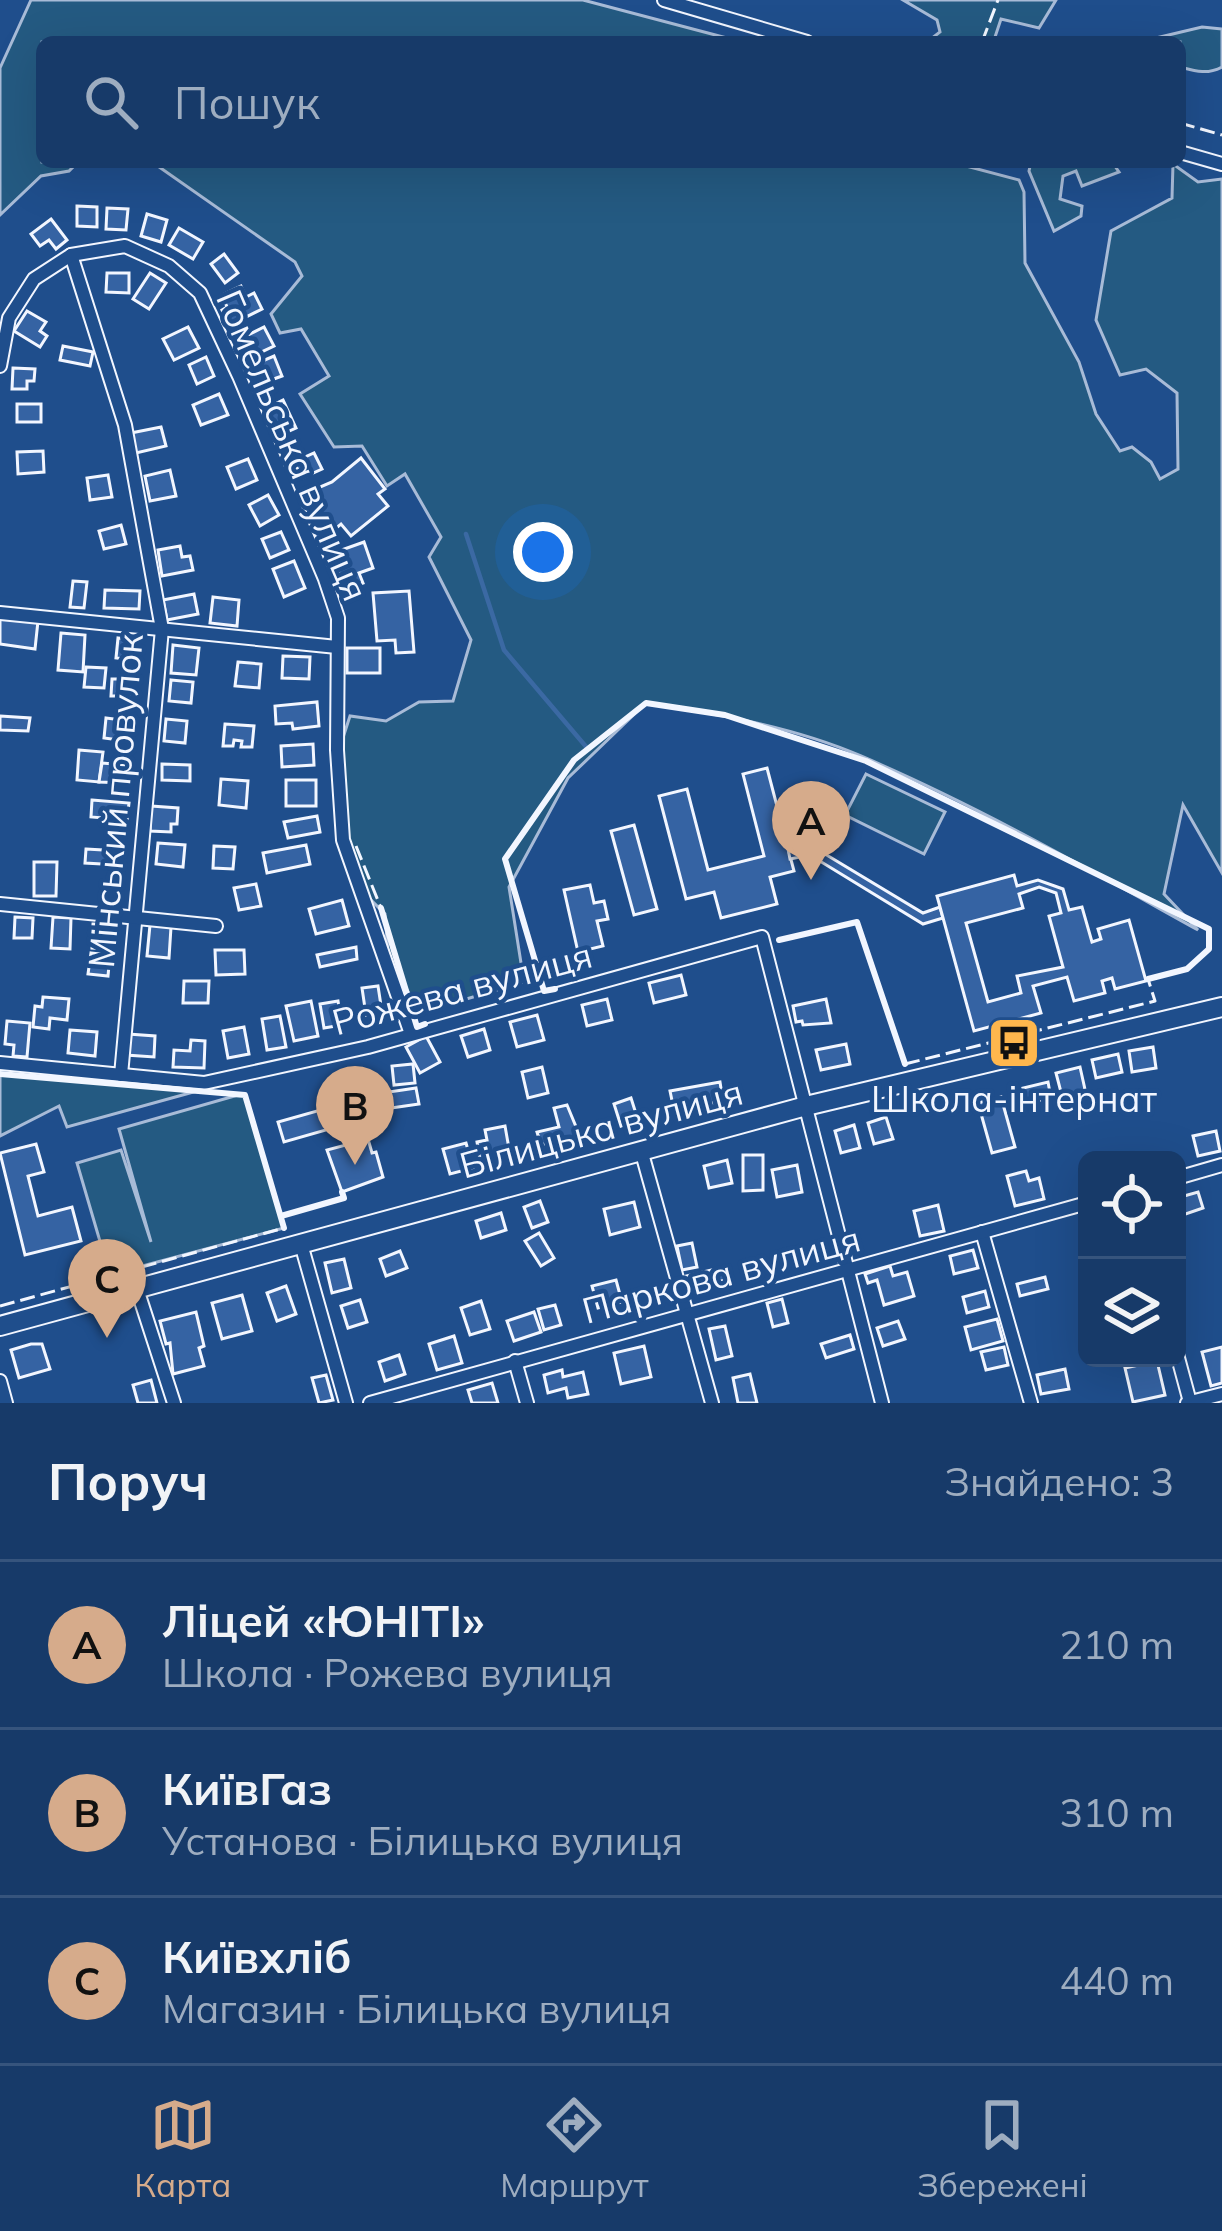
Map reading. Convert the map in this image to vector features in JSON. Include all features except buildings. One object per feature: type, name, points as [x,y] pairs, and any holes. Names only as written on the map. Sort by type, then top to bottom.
[{"type":"main road","name":"Білицька вулиця","points":[[0,1326],[806,1106],[1222,1007]]},
{"type":"street","points":[[664,0],[787,36]]},
{"type":"street","points":[[1186,154],[1222,164]]},
{"type":"street","name":"Гомельська вулиця","points":[[70,255],[125,247],[170,266],[200,293],[338,618],[338,796],[344,840],[411,1034]]},
{"type":"street","points":[[0,366],[9,318],[34,279],[70,255]]},
{"type":"street","name":"Мінський провулок","points":[[70,255],[125,425],[162,628],[121,1075]]},
{"type":"street","points":[[0,613],[337,647]]},
{"type":"street","points":[[0,904],[216,926]]},
{"type":"street","name":"Рожева вулиця","points":[[0,1063],[203,1083],[411,1034],[762,937],[806,1106]]},
{"type":"street","points":[[806,1106],[882,1403]]},
{"type":"street","points":[[641,1150],[712,1403]]},
{"type":"street","points":[[1186,1175],[1222,1165]]},
{"type":"street","name":"Паркова вулиця","points":[[370,1403],[1078,1205]]},
{"type":"street","points":[[982,1232],[1031,1403]]},
{"type":"street","points":[[301,1244],[346,1403]]},
{"type":"street","points":[[137,1289],[174,1403]]},
{"type":"street","points":[[515,1361],[527,1403]]},
{"type":"street","points":[[1180,1367],[1189,1402],[1222,1394]]},
{"type":"street","points":[[0,1381],[6,1403]]},
{"type":"shaded area","points":[[31,0],[583,0],[719,36],[36,36],[36,168],[72,168],[41,176],[0,215],[0,68]]},
{"type":"shaded area","points":[[903,0],[1056,0],[1039,28],[1001,19],[995,36],[935,36],[940,32],[937,20]]},
{"type":"shaded area","points":[[1202,27],[1222,29],[1222,67],[1186,68],[1186,36],[1164,36]]},
{"type":"shaded area","points":[[161,168],[974,168],[1019,180],[1024,192],[1025,263],[1079,362],[1096,414],[1120,451],[1132,447],[1151,462],[1160,479],[1178,469],[1177,393],[1146,369],[1120,375],[1096,320],[1111,231],[1172,198],[1173,168],[1198,182],[1222,179],[1222,873],[1183,805],[1164,894],[1198,930],[990,817],[861,756],[783,729],[646,703],[568,778],[509,887],[524,982],[419,1013],[388,953],[385,914],[365,894],[347,839],[341,744],[350,716],[386,721],[419,702],[453,701],[471,640],[429,557],[441,537],[405,474],[387,486],[362,446],[334,447],[300,394],[329,376],[301,329],[280,333],[271,314],[302,276],[295,262]]},
{"type":"shaded area","points":[[1116,168],[1119,172],[1082,186],[1076,171],[1063,176],[1060,199],[1082,206],[1081,216],[1054,231],[1029,171]]},
{"type":"shaded area","points":[[866,774],[945,812],[924,854],[845,815]]},
{"type":"shaded area","points":[[0,1074],[197,1091],[67,1127],[59,1106],[0,1136]]},
{"type":"shaded area","points":[[245,1095],[284,1228],[75,1284],[104,1255],[77,1163],[121,1150],[151,1242],[119,1129]]},
{"type":"waterway","points":[[466,534],[504,650],[588,749]]},
{"type":"fence","points":[[984,36],[998,0]]},
{"type":"fence","points":[[1186,125],[1222,135]]},
{"type":"fence","points":[[356,846],[381,908]]},
{"type":"fence","points":[[905,1064],[1155,1001],[1148,979]]},
{"type":"fence","points":[[0,1306],[284,1228]]},
{"type":"wall","points":[[555,989],[544,991],[505,859],[574,760],[646,703],[725,715],[866,761],[1209,929],[1209,949],[1187,969],[1148,979]]},
{"type":"wall","points":[[381,908],[417,1027],[425,1024]]},
{"type":"wall","points":[[779,940],[857,922],[905,1064]]},
{"type":"wall","points":[[0,1074],[245,1095],[284,1228]]},
{"type":"wall","points":[[281,1216],[344,1198],[342,1192]]},
{"type":"place","name":"Ліцей «ЮНІТІ»","points":[[811,880]]},
{"type":"place","name":"Школа-інтернат","points":[[1014,1043]]},
{"type":"place","name":"КиївГаз","points":[[355,1165]]},
{"type":"place","name":"Київхліб","points":[[107,1338]]}]
